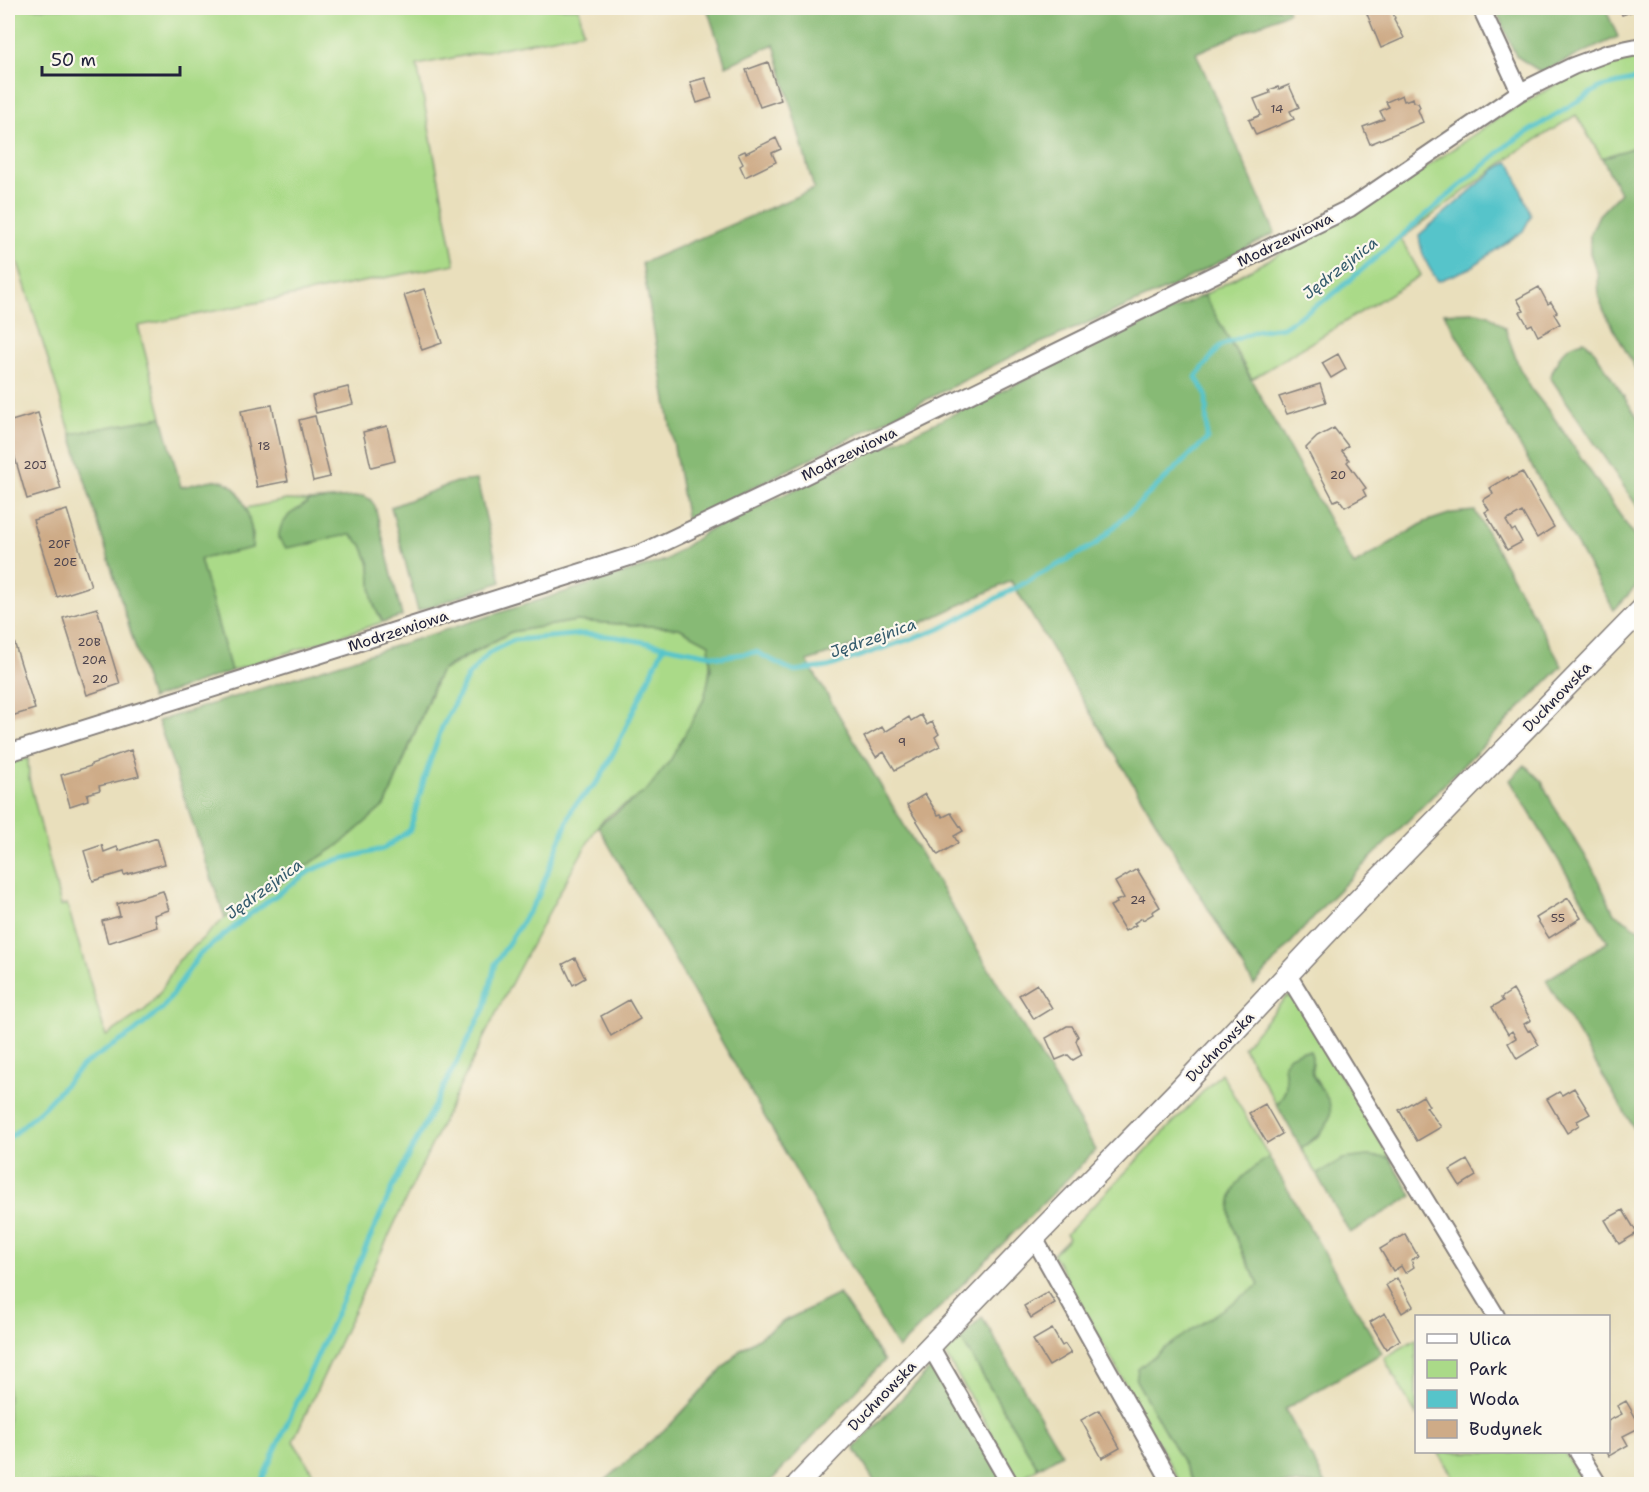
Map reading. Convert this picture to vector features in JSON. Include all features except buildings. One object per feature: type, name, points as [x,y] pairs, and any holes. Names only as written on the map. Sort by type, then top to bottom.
[{"type":"street","points":[[1481,8],[1520,92]]},
{"type":"street","name":"Modrzewiowa","points":[[8,753],[642,553],[804,477],[1350,207],[1520,92],[1573,66],[1641,46]]},
{"type":"street","name":"Duchnowska","points":[[798,1485],[1178,1091],[1339,920],[1641,609]]},
{"type":"street","points":[[1288,975],[1495,1315]]},
{"type":"street","points":[[1034,1238],[1172,1485]]},
{"type":"street","points":[[930,1346],[1010,1485]]},
{"type":"street","points":[[1579,1453],[1598,1485]]},
{"type":"green space","points":[[11,8],[579,8],[583,32],[417,65],[455,264],[138,326],[162,417],[71,434],[8,230],[8,26],[13,15]]},
{"type":"green space","points":[[707,8],[865,8],[867,10],[870,8],[1028,8],[1030,11],[1037,8],[1287,8],[1289,12],[1196,53],[1275,233],[1171,287],[1020,352],[687,521],[642,263],[814,189],[774,44],[726,66]]},
{"type":"green space","points":[[1495,8],[1605,8],[1618,37],[1541,72],[1516,56]]},
{"type":"green space","points":[[1641,56],[1641,145],[1602,158],[1576,115],[1518,151],[1401,239],[1421,275],[1252,379],[1204,295],[1378,200],[1497,119],[1560,82],[1615,60]]},
{"type":"green space","points":[[1642,145],[1641,379],[1599,298],[1598,275],[1590,253],[1590,235],[1599,215],[1620,193],[1602,158]]},
{"type":"green space","points":[[1204,295],[1354,565],[1425,522],[1452,513],[1475,511],[1562,666],[1325,904],[1254,985],[1011,581],[915,626],[807,661],[1096,1150],[898,1349],[598,826],[647,790],[671,759],[704,699],[711,669],[709,644],[679,628],[576,621],[511,632],[455,662],[440,672],[434,684],[386,804],[339,845],[225,918],[158,721],[666,560],[707,531]]},
{"type":"green space","points":[[1477,312],[1489,315],[1505,328],[1519,367],[1532,390],[1552,415],[1641,546],[1641,581],[1614,610],[1444,313]]},
{"type":"green space","points":[[1584,341],[1593,349],[1641,423],[1641,512],[1550,377],[1562,354],[1570,346]]},
{"type":"green space","points":[[162,417],[181,487],[214,480],[232,487],[245,505],[249,516],[252,548],[200,559],[231,671],[151,699],[71,434]]},
{"type":"green space","points":[[477,480],[501,582],[418,611],[391,507],[456,482]]},
{"type":"green space","points":[[363,496],[370,499],[375,506],[402,616],[383,622],[372,598],[370,565],[362,545],[351,535],[286,548],[278,538],[281,526],[289,515],[310,501]]},
{"type":"green space","points":[[286,500],[310,501],[289,515],[306,546],[329,537],[351,535],[362,545],[370,565],[372,598],[383,622],[231,671],[200,559],[252,548],[253,535],[246,508]]},
{"type":"green space","points":[[576,621],[679,628],[710,644],[710,671],[706,691],[687,733],[653,784],[605,819],[595,830],[513,979],[475,1055],[293,1441],[320,1484],[8,1484],[8,764],[28,758],[29,779],[61,906],[67,904],[106,1036],[146,1009],[161,991],[177,962],[225,918],[339,845],[386,804],[440,672],[511,632]]},
{"type":"green space","points":[[1525,765],[1542,782],[1553,805],[1590,863],[1614,913],[1641,931],[1641,1140],[1546,980],[1608,942],[1510,780]]},
{"type":"green space","points":[[1287,996],[1295,999],[1390,1158],[1352,1159],[1336,1164],[1317,1175],[1301,1148],[1320,1135],[1328,1100],[1311,1072],[1313,1063],[1285,1074],[1285,1090],[1277,1105],[1243,1047]]},
{"type":"green space","points":[[1301,1051],[1310,1051],[1312,1074],[1327,1098],[1330,1114],[1325,1128],[1301,1148],[1277,1105],[1286,1085],[1284,1064],[1288,1057]]},
{"type":"green space","points":[[1221,1073],[1269,1157],[1241,1179],[1242,1252],[1259,1285],[1217,1314],[1136,1380],[1195,1484],[1181,1484],[1053,1254],[1069,1238],[1066,1234]]},
{"type":"green space","points":[[1367,1156],[1390,1158],[1412,1196],[1350,1233],[1317,1175],[1343,1159]]},
{"type":"green space","points":[[1269,1157],[1382,1353],[1285,1409],[1326,1484],[1195,1484],[1136,1380],[1138,1369],[1163,1349],[1259,1285],[1234,1232],[1230,1203],[1234,1190],[1243,1177]]},
{"type":"green space","points":[[839,1294],[884,1361],[768,1484],[601,1484],[671,1424],[741,1349],[784,1321]]},
{"type":"green space","points":[[982,1317],[1062,1454],[1038,1468],[961,1339]]},
{"type":"green space","points":[[961,1339],[1038,1468],[1019,1480],[945,1354]]},
{"type":"green space","points":[[1415,1340],[1415,1413],[1384,1358]]},
{"type":"green space","points":[[935,1364],[1005,1484],[876,1484],[854,1448]]},
{"type":"green space","points":[[1439,1453],[1565,1453],[1584,1484],[1457,1484]]},
{"type":"water","points":[[1508,162],[1512,166],[1531,216],[1523,231],[1470,268],[1438,281],[1425,260],[1419,235],[1496,169]]},
{"type":"waterway","name":"Jędrzejnica","points":[[8,1139],[43,1108],[83,1065],[134,1032],[163,1008],[199,955],[250,914],[310,871],[337,860],[383,849],[410,830],[442,727],[468,676],[490,652],[514,640],[584,634],[617,637],[722,657],[756,652],[793,671],[828,667],[940,629],[1096,544],[1207,439],[1206,395],[1196,377],[1220,346],[1256,331],[1283,327],[1331,296],[1510,143],[1601,87],[1642,78]]},
{"type":"waterway","points":[[260,1484],[395,1182],[485,1007],[495,964],[538,897],[573,807],[599,780],[664,646]]}]
